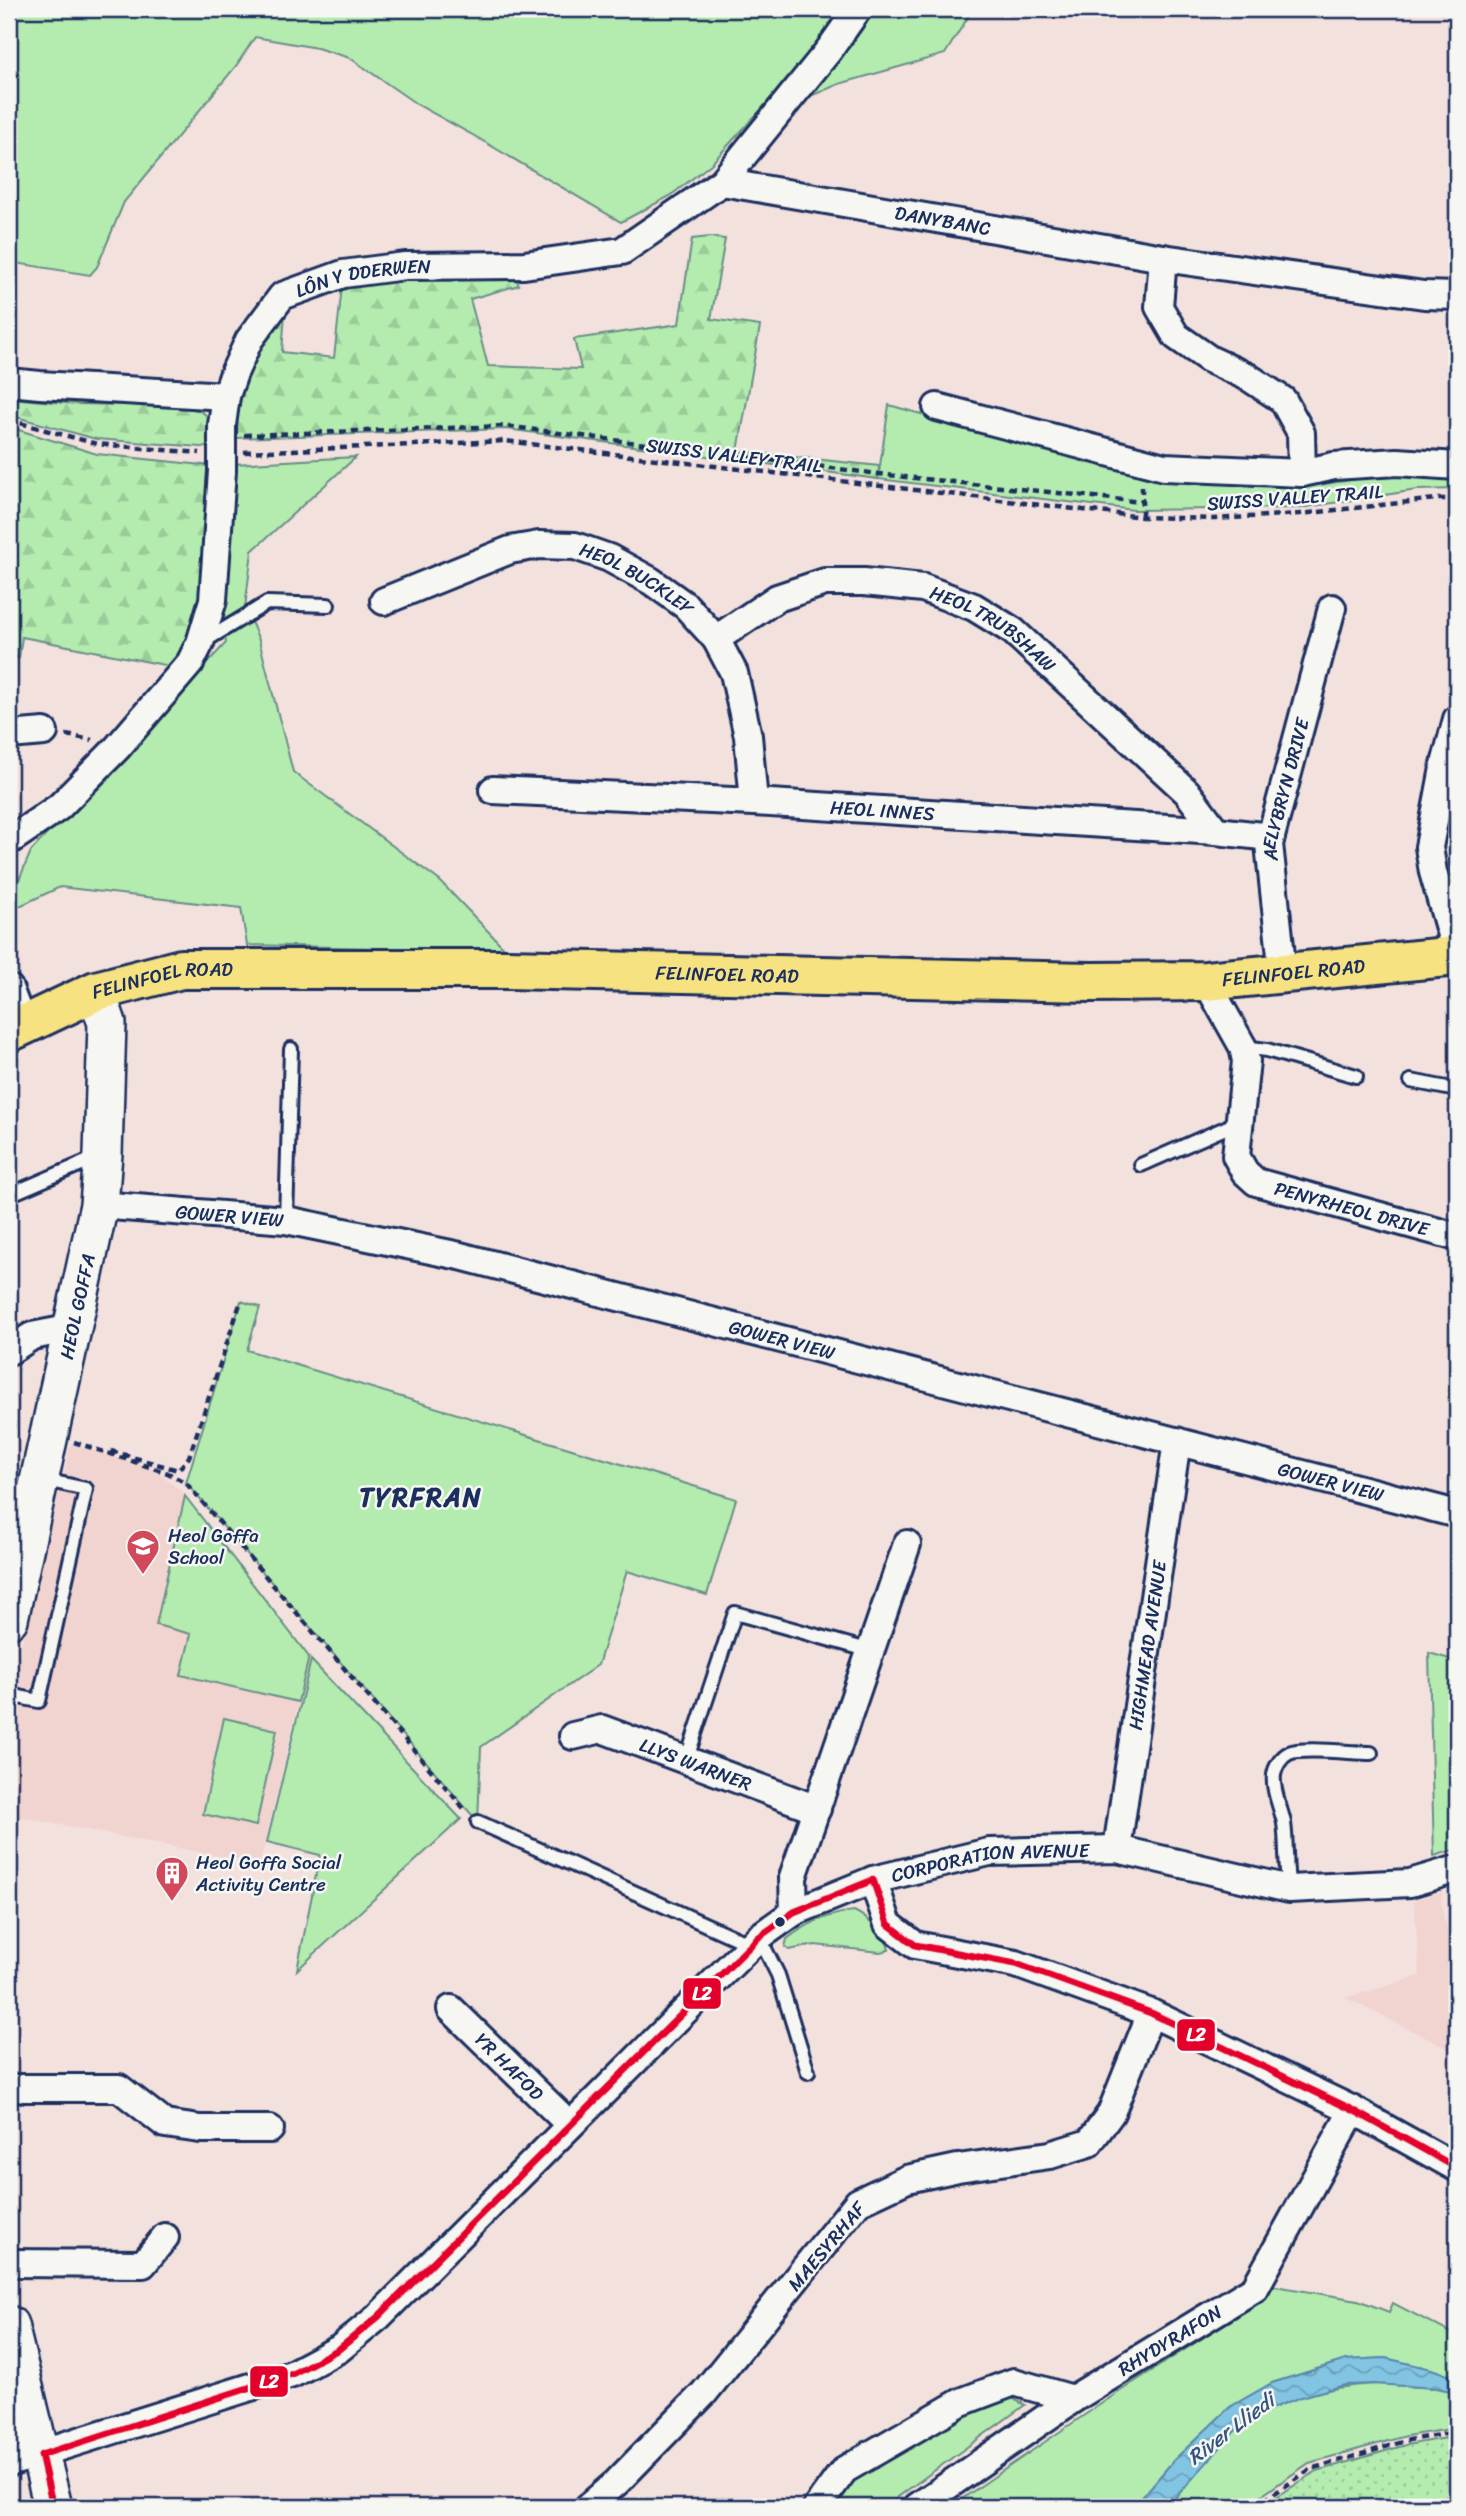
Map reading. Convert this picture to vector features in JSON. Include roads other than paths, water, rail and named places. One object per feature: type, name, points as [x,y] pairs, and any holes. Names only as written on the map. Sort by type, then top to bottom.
[{"type":"main road","name":"FELINFOEL ROAD","points":[[16,1029],[96,990],[181,968],[506,969],[1091,982],[1206,981],[1457,956]]},
{"type":"street","name":"LÔN Y DDERWEN","points":[[9,841],[59,807],[117,748],[182,672],[201,643],[213,600],[223,459],[222,425],[226,396],[233,373],[249,340],[282,296],[343,274],[405,266],[524,265],[622,251],[722,182],[829,50],[858,9]]},
{"type":"street","name":"DANYBANC","points":[[722,182],[1163,258],[1424,295],[1457,296]]},
{"type":"street","points":[[1163,258],[1159,307],[1176,336],[1209,359],[1248,377],[1283,400],[1301,433],[1302,473]]},
{"type":"street","points":[[9,382],[226,396]]},
{"type":"street","points":[[937,407],[1164,467],[1302,473],[1334,466],[1397,462],[1457,466]]},
{"type":"street","name":"HEOL BUCKLEY","points":[[384,601],[510,550],[539,545],[575,546],[610,558],[686,606],[716,639],[734,673],[748,736],[754,802]]},
{"type":"street","name":"HEOL TRUBSHAW","points":[[716,639],[777,598],[825,582],[864,582],[923,588],[974,607],[1013,631],[1187,792],[1216,831]]},
{"type":"street","name":"AELYBRYN DRIVE","points":[[1283,974],[1269,844],[1332,608]]},
{"type":"street","points":[[1457,719],[1444,768],[1429,847],[1433,872],[1457,956]]},
{"type":"street","points":[[9,735],[44,732]]},
{"type":"street","name":"HEOL INNES","points":[[493,790],[754,802],[1216,831],[1271,837]]},
{"type":"street","name":"PENYRHEOL DRIVE","points":[[1206,981],[1243,1048],[1246,1061],[1236,1156],[1245,1172],[1256,1182],[1457,1237]]},
{"type":"street","points":[[9,988],[16,1029]]},
{"type":"street","name":"HEOL GOFFA","points":[[9,1619],[99,1205],[107,1023],[96,990]]},
{"type":"street","name":"GOWER VIEW","points":[[99,1205],[286,1220],[460,1256],[1457,1514]]},
{"type":"street","points":[[9,1351],[32,1336],[73,1328]]},
{"type":"street","name":"HIGHMEAD AVENUE","points":[[1117,1849],[1177,1441]]},
{"type":"street","points":[[794,1912],[793,1877],[907,1544]]},
{"type":"street","name":"LLYS WARNER","points":[[573,1736],[602,1729],[817,1809]]},
{"type":"street","name":"CORPORATION AVENUE","points":[[25,2459],[292,2374],[339,2349],[378,2317],[755,1941],[794,1912],[873,1880],[989,1852],[1117,1849],[1289,1889],[1409,1883],[1457,1869]]},
{"type":"street","points":[[873,1880],[888,1924],[915,1945],[1016,1964],[1151,2013],[1353,2110],[1457,2168]]},
{"type":"street","name":"YR HAFOD","points":[[450,2009],[570,2125]]},
{"type":"street","name":"MAESYRHAF","points":[[587,2507],[617,2483],[704,2393],[858,2202],[907,2179],[958,2168],[1050,2155],[1089,2143],[1111,2113],[1151,2013]]},
{"type":"street","points":[[9,2088],[119,2088],[165,2124],[200,2129],[270,2129]]},
{"type":"street","name":"RHYDYRAFON","points":[[917,2507],[1073,2399],[1255,2288],[1353,2110]]},
{"type":"street","points":[[9,2263],[143,2264],[165,2237]]},
{"type":"street","points":[[9,2325],[25,2459],[53,2507]]},
{"type":"street","points":[[817,2507],[845,2470],[961,2402],[1014,2382],[1073,2399]]},
{"type":"lane","points":[[201,643],[267,603],[328,605]]},
{"type":"lane","points":[[1243,1048],[1267,1049],[1356,1076]]},
{"type":"lane","points":[[286,1220],[291,1049]]},
{"type":"lane","points":[[1411,1081],[1457,1090]]},
{"type":"lane","points":[[1141,1165],[1240,1122]]},
{"type":"lane","points":[[9,1195],[103,1154]]},
{"type":"lane","points":[[9,1695],[38,1701],[86,1489],[40,1478]]},
{"type":"lane","points":[[686,1760],[735,1613],[871,1651]]},
{"type":"lane","points":[[1289,1889],[1285,1866],[1284,1826],[1274,1783],[1274,1772],[1281,1759],[1290,1752],[1303,1751],[1371,1753]]},
{"type":"lane","points":[[478,1822],[755,1941],[778,1975],[808,2072]]},
{"type":"water","name":"River Lliedi","points":[[1385,2358],[1457,2378],[1457,2392],[1375,2384],[1345,2385],[1298,2398],[1266,2411],[1236,2430],[1167,2507],[1134,2507],[1174,2460],[1230,2407],[1272,2383],[1346,2360]]},
{"type":"place","name":"Heol Goffa School","points":[[143,1576]]},
{"type":"place","name":"Heol Goffa Social Activity Centre","points":[[172,1903]]},
{"type":"district","name":"TYRFRAN","points":[[421,1497]]}]
